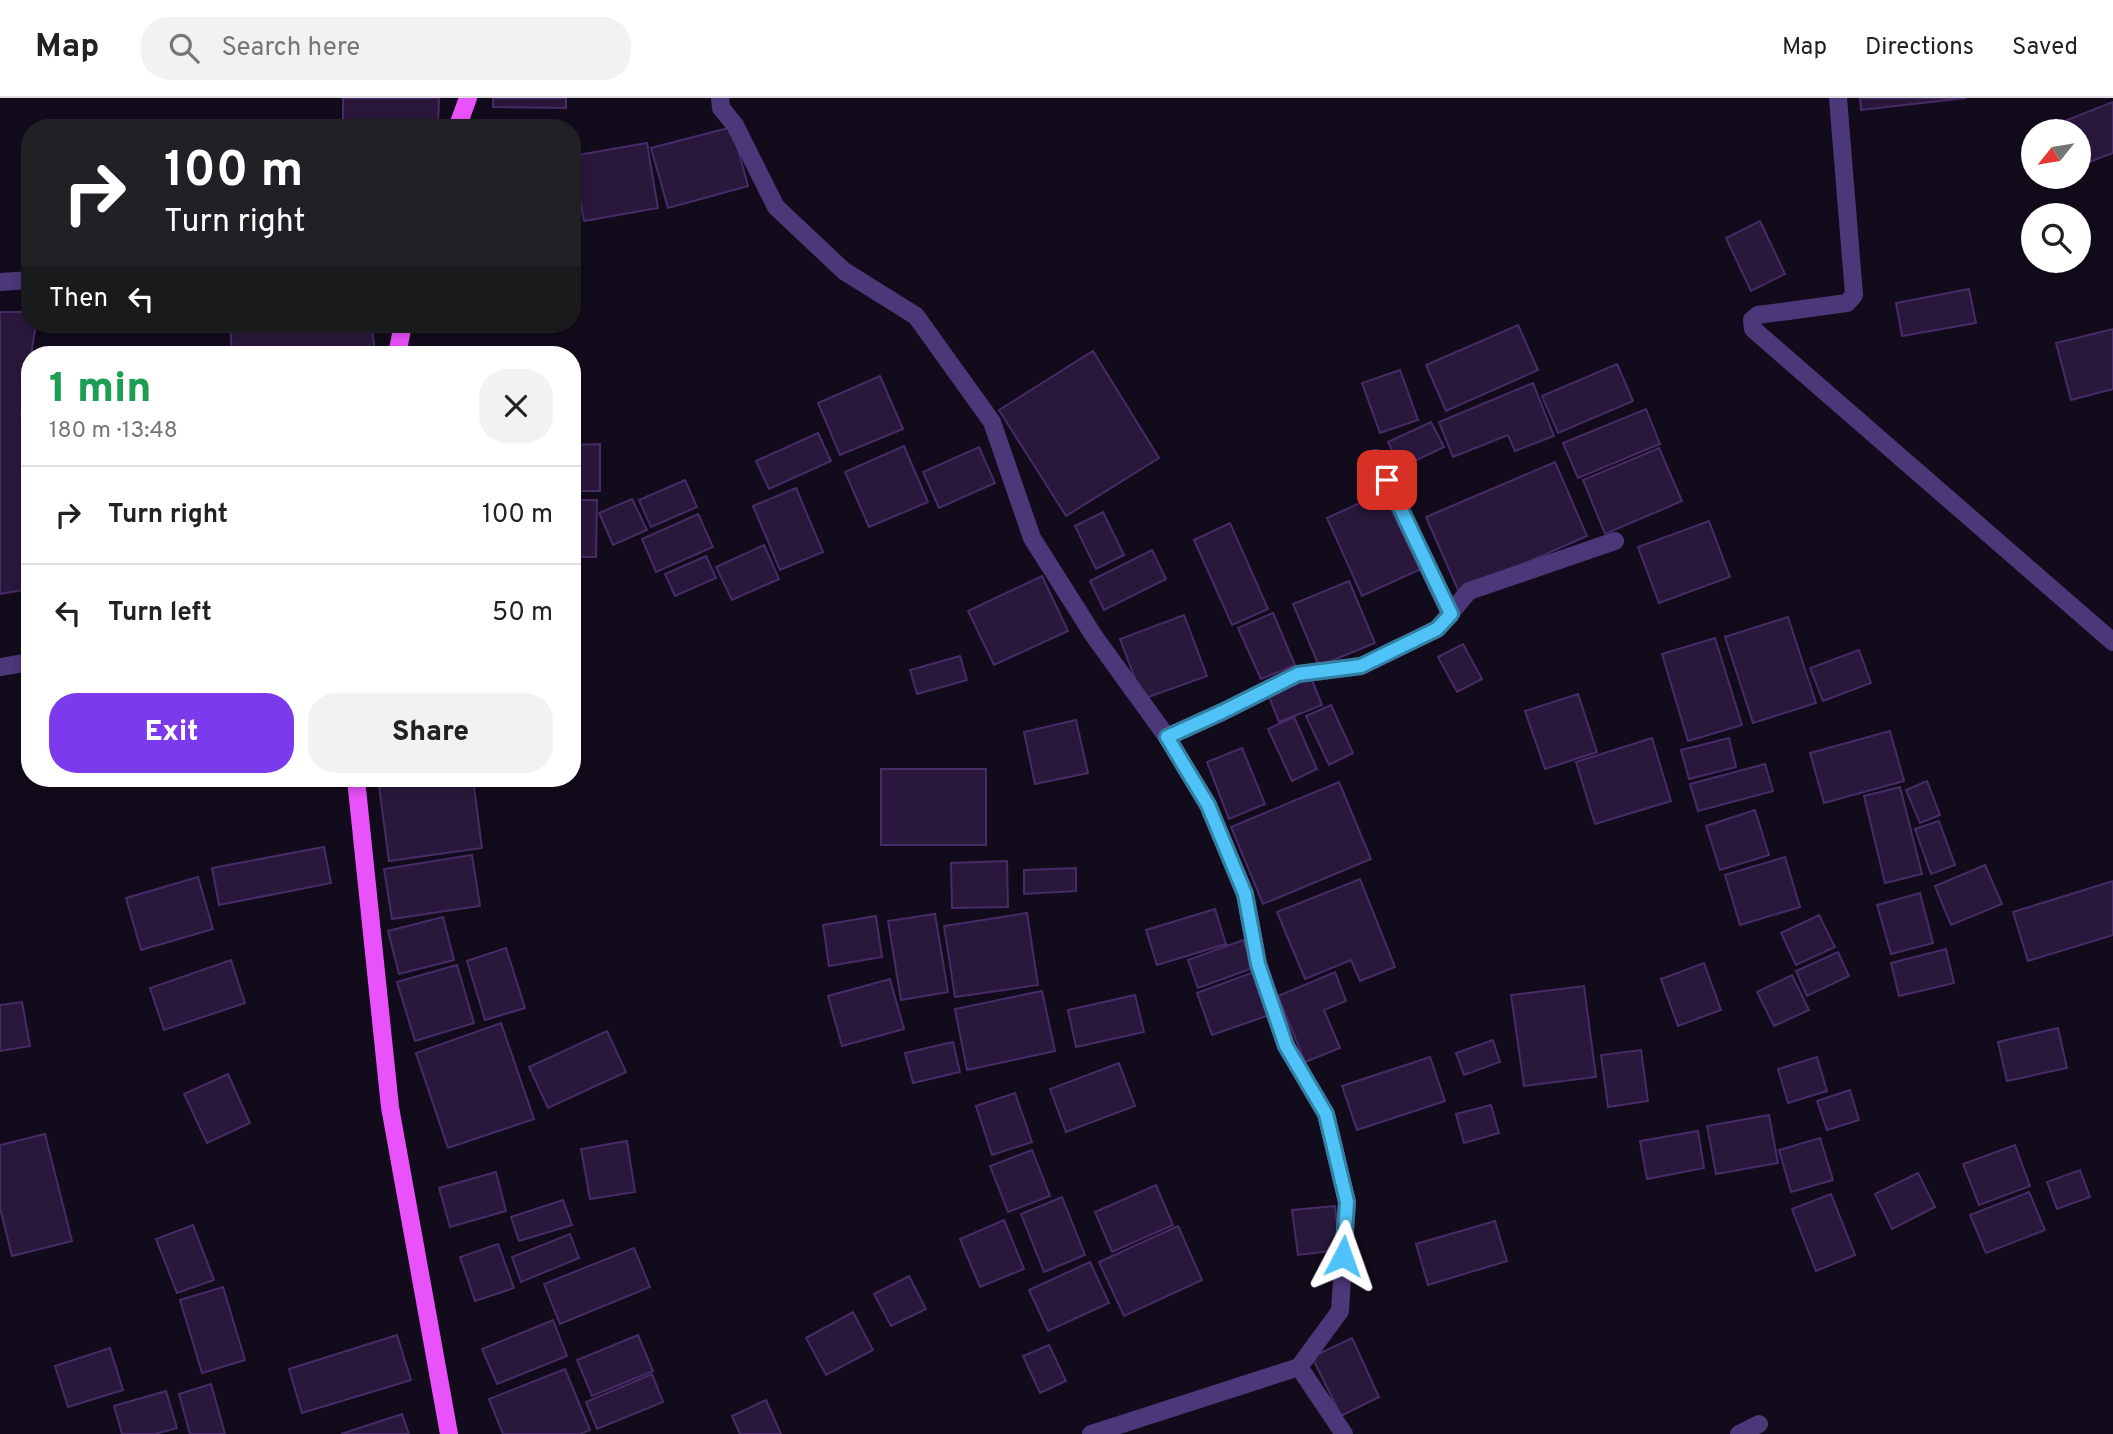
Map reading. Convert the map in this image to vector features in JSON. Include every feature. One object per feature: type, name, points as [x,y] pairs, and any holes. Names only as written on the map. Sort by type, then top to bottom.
[{"type":"main road","points":[[460,119],[468,98]]},
{"type":"main road","points":[[357,787],[390,1107],[449,1434]]},
{"type":"street","points":[[720,98],[721,108],[736,125],[776,206],[844,271],[916,316],[992,422],[1032,538],[1094,636],[1167,737],[1208,805],[1245,894],[1258,964],[1286,1046],[1326,1114],[1347,1202],[1340,1311],[1299,1367],[1091,1434]]},
{"type":"street","points":[[1838,98],[1854,295],[1847,303],[1758,315],[1752,320],[1753,329],[2113,642]]},
{"type":"street","points":[[0,282],[21,281]]},
{"type":"street","points":[[1376,458],[1451,614]]},
{"type":"street","points":[[1167,737],[1298,674],[1361,666],[1437,629],[1469,591],[1615,541]]},
{"type":"street","points":[[0,667],[21,664]]},
{"type":"street","points":[[1299,1367],[1344,1434]]},
{"type":"street","points":[[1739,1434],[1759,1424]]},
{"type":"building","points":[[343,98],[439,98],[438,119],[343,119]]},
{"type":"building","points":[[493,98],[566,98],[566,108],[493,107]]},
{"type":"building","points":[[1860,98],[1966,98],[1861,110]]},
{"type":"building","points":[[2113,102],[2113,153],[2091,161],[2091,119],[2070,119]]},
{"type":"building","points":[[732,127],[748,186],[668,208],[651,148]]},
{"type":"building","points":[[647,143],[658,208],[584,221],[581,205],[581,154]]},
{"type":"building","points":[[1760,221],[1785,274],[1751,291],[1726,238]]},
{"type":"building","points":[[1969,289],[1976,323],[1902,336],[1896,303]]},
{"type":"building","points":[[0,312],[21,312],[21,333],[35,333],[32,346],[21,346],[21,590],[0,594]]},
{"type":"building","points":[[1518,325],[1538,370],[1446,411],[1426,365]]},
{"type":"building","points":[[2113,329],[2113,389],[2071,400],[2056,343]]},
{"type":"building","points":[[231,333],[373,333],[374,346],[231,346]]},
{"type":"building","points":[[1093,351],[1159,458],[1066,516],[999,410]]},
{"type":"building","points":[[1617,364],[1633,401],[1558,433],[1542,396]]},
{"type":"building","points":[[1400,370],[1418,420],[1380,433],[1362,383]]},
{"type":"building","points":[[880,376],[903,429],[840,455],[818,403]]},
{"type":"building","points":[[1533,383],[1554,436],[1515,451],[1508,435],[1453,457],[1439,422]]},
{"type":"building","points":[[1646,409],[1660,444],[1578,478],[1563,443]]},
{"type":"building","points":[[1431,422],[1444,447],[1400,468],[1388,442]]},
{"type":"building","points":[[818,433],[831,461],[769,489],[756,461]]},
{"type":"building","points":[[600,444],[600,491],[581,491],[581,445]]},
{"type":"building","points":[[904,446],[928,502],[869,527],[845,472]]},
{"type":"building","points":[[979,447],[995,483],[939,508],[923,472]]},
{"type":"building","points":[[1659,448],[1682,501],[1605,534],[1583,480]]},
{"type":"building","points":[[1555,462],[1587,536],[1459,592],[1426,517]]},
{"type":"building","points":[[685,480],[697,507],[651,527],[639,500]]},
{"type":"building","points":[[796,488],[823,552],[780,570],[753,506]]},
{"type":"building","points":[[1386,491],[1421,569],[1362,596],[1327,518]]},
{"type":"building","points":[[632,499],[647,530],[613,545],[599,513]]},
{"type":"building","points":[[581,500],[597,500],[596,557],[581,557]]},
{"type":"building","points":[[1103,512],[1124,555],[1096,569],[1075,526]]},
{"type":"building","points":[[698,514],[713,547],[656,572],[642,539]]},
{"type":"building","points":[[1709,521],[1730,577],[1659,603],[1638,547]]},
{"type":"building","points":[[1230,523],[1268,609],[1232,625],[1194,540]]},
{"type":"building","points":[[764,545],[779,579],[732,600],[716,567]]},
{"type":"building","points":[[1152,550],[1166,579],[1104,610],[1090,581]]},
{"type":"building","points":[[706,556],[716,578],[675,596],[665,574]]},
{"type":"building","points":[[1042,576],[1068,631],[994,665],[968,611]]},
{"type":"building","points":[[1349,581],[1375,643],[1319,666],[1293,604]]},
{"type":"building","points":[[1273,613],[1295,665],[1261,679],[1238,628]]},
{"type":"building","points":[[1184,615],[1207,676],[1143,699],[1120,639]]},
{"type":"building","points":[[1788,617],[1816,703],[1753,723],[1725,637]]},
{"type":"building","points":[[1715,638],[1742,725],[1688,741],[1662,654]]},
{"type":"building","points":[[1463,644],[1482,679],[1457,692],[1438,657]]},
{"type":"building","points":[[1859,650],[1871,683],[1823,701],[1810,668]]},
{"type":"building","points":[[960,656],[967,680],[917,694],[910,670]]},
{"type":"building","points":[[1311,678],[1322,705],[1279,722],[1268,694]]},
{"type":"building","points":[[1578,694],[1597,752],[1545,769],[1525,711]]},
{"type":"building","points":[[1331,705],[1353,753],[1329,765],[1306,716]]},
{"type":"building","points":[[1294,717],[1317,769],[1292,781],[1268,729]]},
{"type":"building","points":[[1076,720],[1088,773],[1035,784],[1024,732]]},
{"type":"building","points":[[1890,731],[1904,781],[1824,803],[1810,753]]},
{"type":"building","points":[[1652,738],[1671,801],[1595,824],[1576,762]]},
{"type":"building","points":[[1729,738],[1736,767],[1689,779],[1681,750]]},
{"type":"building","points":[[1242,748],[1265,804],[1229,819],[1207,762]]},
{"type":"building","points":[[1765,764],[1773,791],[1698,811],[1690,784]]},
{"type":"building","points":[[881,769],[986,769],[986,845],[881,845]]},
{"type":"building","points":[[1927,781],[1940,815],[1920,823],[1906,790]]},
{"type":"building","points":[[1339,782],[1371,859],[1263,904],[1231,827]]},
{"type":"building","points":[[379,787],[474,787],[482,848],[389,861]]},
{"type":"building","points":[[1900,787],[1922,874],[1885,883],[1864,796]]},
{"type":"building","points":[[1755,810],[1769,855],[1720,870],[1706,826]]},
{"type":"building","points":[[1939,821],[1955,865],[1931,874],[1915,829]]},
{"type":"building","points":[[324,847],[331,883],[219,905],[212,868]]},
{"type":"building","points":[[472,855],[480,906],[392,919],[384,869]]},
{"type":"building","points":[[1785,857],[1800,907],[1740,925],[1725,875]]},
{"type":"building","points":[[1007,861],[1008,907],[952,908],[951,863]]},
{"type":"building","points":[[1985,865],[2002,904],[1951,925],[1935,886]]},
{"type":"building","points":[[1076,868],[1076,891],[1024,894],[1024,870]]},
{"type":"building","points":[[198,877],[213,929],[141,950],[126,898]]},
{"type":"building","points":[[1360,879],[1395,967],[1360,981],[1351,960],[1305,979],[1277,912]]},
{"type":"building","points":[[2113,881],[2113,935],[2028,961],[2013,912]]},
{"type":"building","points":[[1920,893],[1933,943],[1891,954],[1877,905]]},
{"type":"building","points":[[1215,909],[1226,944],[1157,965],[1146,930]]},
{"type":"building","points":[[1027,913],[1038,985],[955,997],[944,926]]},
{"type":"building","points":[[935,914],[948,992],[901,1000],[888,921]]},
{"type":"building","points":[[1819,915],[1835,947],[1796,965],[1781,933]]},
{"type":"building","points":[[876,916],[882,957],[829,966],[823,925]]},
{"type":"building","points":[[443,917],[454,960],[399,974],[388,931]]},
{"type":"building","points":[[1243,940],[1253,968],[1198,988],[1188,960]]},
{"type":"building","points":[[506,948],[525,1008],[485,1020],[467,961]]},
{"type":"building","points":[[1946,949],[1954,983],[1899,996],[1891,963]]},
{"type":"building","points":[[1838,952],[1849,976],[1807,996],[1796,971]]},
{"type":"building","points":[[231,960],[245,1003],[164,1030],[150,988]]},
{"type":"building","points":[[1704,963],[1721,1010],[1678,1026],[1661,979]]},
{"type":"building","points":[[457,965],[474,1023],[415,1041],[397,982]]},
{"type":"building","points":[[1259,970],[1275,1013],[1212,1035],[1197,993]]},
{"type":"building","points":[[1335,972],[1346,1001],[1324,1010],[1340,1048],[1305,1062],[1278,996]]},
{"type":"building","points":[[1792,975],[1809,1010],[1774,1026],[1757,992]]},
{"type":"building","points":[[890,979],[904,1029],[842,1046],[828,996]]},
{"type":"building","points":[[1584,986],[1596,1077],[1524,1086],[1511,995]]},
{"type":"building","points":[[1042,991],[1055,1051],[967,1070],[955,1009]]},
{"type":"building","points":[[1135,995],[1144,1032],[1076,1047],[1068,1010]]},
{"type":"building","points":[[22,1002],[30,1046],[0,1051],[0,1005]]},
{"type":"building","points":[[501,1023],[534,1119],[448,1148],[416,1053]]},
{"type":"building","points":[[2058,1028],[2067,1068],[2007,1081],[1998,1042]]},
{"type":"building","points":[[607,1031],[626,1072],[548,1108],[529,1067]]},
{"type":"building","points":[[1493,1040],[1500,1062],[1464,1075],[1456,1053]]},
{"type":"building","points":[[953,1042],[960,1072],[913,1083],[905,1053]]},
{"type":"building","points":[[1641,1050],[1648,1101],[1608,1107],[1601,1055]]},
{"type":"building","points":[[1430,1057],[1445,1101],[1357,1130],[1342,1086]]},
{"type":"building","points":[[1817,1057],[1827,1091],[1788,1103],[1778,1069]]},
{"type":"building","points":[[1119,1063],[1135,1106],[1066,1132],[1050,1089]]},
{"type":"building","points":[[228,1074],[250,1123],[207,1143],[184,1094]]},
{"type":"building","points":[[1850,1090],[1859,1120],[1827,1130],[1817,1101]]},
{"type":"building","points":[[1015,1093],[1032,1142],[992,1155],[976,1106]]},
{"type":"building","points":[[1491,1105],[1499,1133],[1464,1143],[1456,1114]]},
{"type":"building","points":[[1769,1115],[1778,1163],[1716,1174],[1707,1126]]},
{"type":"building","points":[[1698,1131],[1704,1168],[1647,1179],[1640,1141]]},
{"type":"building","points":[[45,1134],[72,1241],[12,1256],[0,1208],[0,1145]]},
{"type":"building","points":[[1820,1138],[1833,1180],[1791,1192],[1779,1150]]},
{"type":"building","points":[[627,1141],[635,1192],[590,1199],[581,1149]]},
{"type":"building","points":[[2015,1145],[2030,1186],[1979,1205],[1963,1164]]},
{"type":"building","points":[[1032,1150],[1050,1196],[1008,1212],[990,1166]]},
{"type":"building","points":[[2080,1170],[2090,1197],[2057,1209],[2047,1182]]},
{"type":"building","points":[[496,1172],[506,1211],[450,1227],[439,1188]]},
{"type":"building","points":[[1918,1173],[1935,1207],[1892,1229],[1875,1194]]},
{"type":"building","points":[[1156,1185],[1173,1225],[1112,1252],[1095,1212]]},
{"type":"building","points":[[2029,1192],[2045,1230],[1986,1253],[1970,1215]]},
{"type":"building","points":[[1831,1194],[1855,1255],[1816,1271],[1792,1209]]},
{"type":"building","points":[[1062,1197],[1085,1255],[1044,1272],[1021,1214]]},
{"type":"building","points":[[563,1200],[572,1225],[519,1241],[511,1217]]},
{"type":"building","points":[[1335,1206],[1340,1250],[1298,1255],[1292,1210]]},
{"type":"building","points":[[1004,1220],[1024,1269],[980,1287],[960,1239]]},
{"type":"building","points":[[1495,1221],[1507,1261],[1428,1285],[1416,1244]]},
{"type":"building","points":[[193,1225],[214,1280],[177,1293],[156,1239]]},
{"type":"building","points":[[1178,1226],[1202,1280],[1124,1316],[1099,1262]]},
{"type":"building","points":[[570,1234],[579,1258],[521,1282],[512,1257]]},
{"type":"building","points":[[498,1244],[514,1288],[475,1301],[460,1257]]},
{"type":"building","points":[[634,1248],[650,1287],[560,1324],[544,1284]]},
{"type":"building","points":[[1090,1262],[1109,1303],[1048,1331],[1029,1290]]},
{"type":"building","points":[[909,1276],[926,1309],[891,1326],[874,1294]]},
{"type":"building","points":[[223,1287],[245,1360],[202,1373],[180,1300]]},
{"type":"building","points":[[853,1312],[873,1350],[826,1375],[806,1338]]},
{"type":"building","points":[[553,1320],[567,1356],[497,1384],[482,1349]]},
{"type":"building","points":[[397,1335],[411,1380],[302,1413],[289,1369]]},
{"type":"building","points":[[638,1335],[653,1371],[592,1396],[577,1360]]},
{"type":"building","points":[[1352,1338],[1379,1397],[1341,1416],[1312,1357]]},
{"type":"building","points":[[1049,1345],[1066,1381],[1040,1393],[1023,1356]]},
{"type":"building","points":[[110,1348],[123,1390],[68,1407],[55,1366]]},
{"type":"building","points":[[565,1369],[590,1430],[580,1434],[503,1434],[489,1399]]},
{"type":"building","points":[[652,1374],[663,1402],[597,1429],[586,1402]]},
{"type":"building","points":[[211,1384],[225,1434],[190,1434],[179,1394]]},
{"type":"building","points":[[166,1391],[177,1428],[155,1434],[122,1434],[114,1406]]},
{"type":"building","points":[[766,1400],[781,1434],[740,1434],[732,1416]]},
{"type":"building","points":[[402,1414],[409,1434],[341,1434]]},
{"type":"route","points":[[1343,1256],[1347,1202],[1326,1114],[1286,1046],[1258,964],[1245,894],[1208,805],[1167,737],[1298,674],[1361,666],[1437,629],[1451,614],[1387,480]]}]
